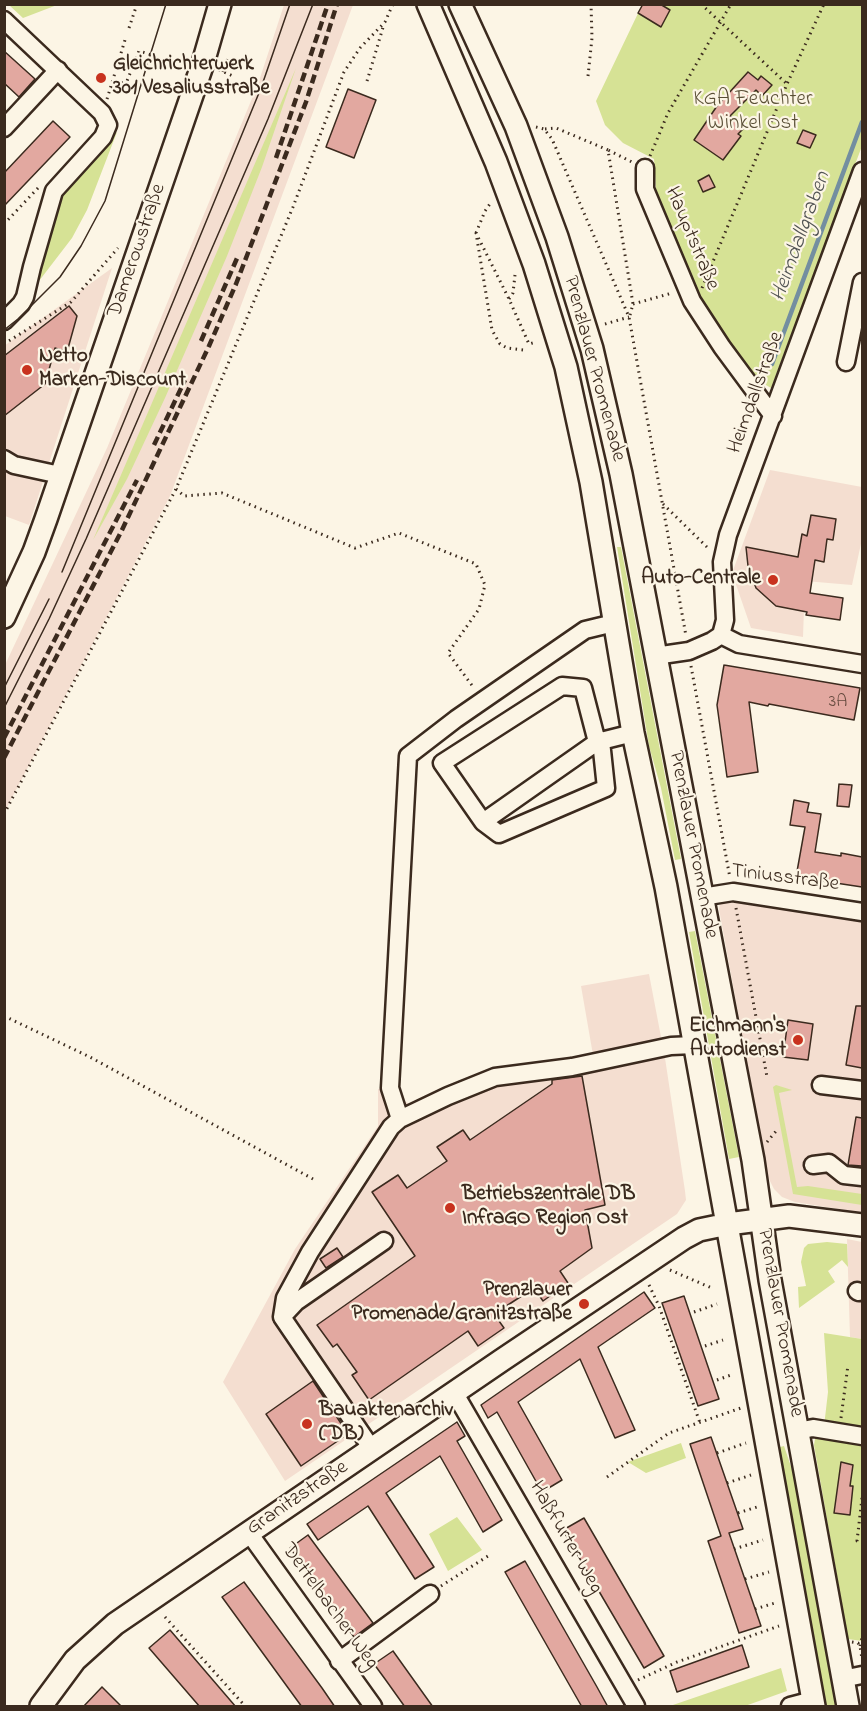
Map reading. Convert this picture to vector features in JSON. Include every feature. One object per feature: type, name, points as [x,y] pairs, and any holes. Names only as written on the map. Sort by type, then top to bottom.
[{"type":"main road","name":"Damerowstraße","points":[[4,617],[34,552],[213,34],[220,4]]},
{"type":"main road","name":"Prenzlauer Promenade","points":[[428,4],[496,162],[534,264],[566,367],[591,482],[633,733],[666,887],[813,1703]]},
{"type":"main road","name":"Prenzlauer Promenade","points":[[460,4],[525,126],[556,237],[592,349],[621,474],[753,1160],[797,1431],[853,1677],[848,1707]]},
{"type":"main road","name":"Granitzstraße","points":[[41,1706],[75,1660],[115,1624],[684,1238],[699,1230],[789,1216],[862,1225]]},
{"type":"main road","points":[[757,1392],[789,1385]]},
{"type":"street","points":[[4,20],[102,113],[108,125],[104,137],[54,191],[34,257],[25,297],[4,321]]},
{"type":"street","points":[[7,121],[58,70]]},
{"type":"street","name":"Hauptstraße","points":[[645,168],[645,189],[689,295],[722,347],[773,416]]},
{"type":"street","name":"Heimdallstraße","points":[[722,635],[725,620],[722,562],[728,535],[862,171]]},
{"type":"street","points":[[846,362],[862,282]]},
{"type":"street","points":[[4,459],[14,465],[60,476]]},
{"type":"street","points":[[400,1119],[390,1088],[408,756],[483,700],[585,630],[614,623]]},
{"type":"street","points":[[656,656],[688,651],[722,635],[739,644],[862,664]]},
{"type":"street","points":[[562,686],[583,688],[599,742],[606,788],[499,834],[483,822],[442,763],[562,686]]},
{"type":"street","points":[[483,822],[599,742],[633,733]]},
{"type":"street","name":"Tiniusstraße","points":[[702,897],[733,892],[862,912]]},
{"type":"street","points":[[372,1449],[282,1317],[285,1298],[310,1252],[391,1127],[400,1119],[495,1077],[572,1067],[672,1046],[694,1046]]},
{"type":"street","points":[[821,1085],[862,1090]]},
{"type":"street","points":[[813,1165],[829,1163],[844,1175],[862,1177]]},
{"type":"street","points":[[282,1317],[296,1302],[384,1241]]},
{"type":"street","name":"Haßfurter Weg","points":[[454,1392],[636,1707]]},
{"type":"street","points":[[797,1431],[813,1428],[862,1436]]},
{"type":"street","name":"Dettelbacher Weg","points":[[249,1533],[373,1707]]},
{"type":"street","points":[[339,1661],[433,1592]]},
{"type":"street","points":[[790,1707],[813,1703]]},
{"type":"path","points":[[129,28],[137,4]]},
{"type":"path","points":[[367,81],[385,22],[393,4]]},
{"type":"path","points":[[588,76],[592,38],[591,4]]},
{"type":"path","points":[[701,4],[787,84]]},
{"type":"path","name":"Hauptstraße","points":[[645,168],[668,113],[731,4]]},
{"type":"path","points":[[633,304],[689,295],[703,287],[787,84],[824,4]]},
{"type":"path","points":[[4,814],[176,489],[293,207],[345,72],[360,48],[385,22]]},
{"type":"path","points":[[102,113],[125,40]]},
{"type":"path","points":[[110,88],[126,81],[139,51],[158,57]]},
{"type":"path","points":[[223,72],[228,58]]},
{"type":"path","points":[[525,126],[556,128],[645,168]]},
{"type":"path","points":[[544,129],[552,139],[629,317],[767,1077]]},
{"type":"path","points":[[608,150],[633,304],[629,317]]},
{"type":"path","points":[[492,201],[485,210],[476,232],[492,330],[500,344],[507,348],[523,350]]},
{"type":"path","points":[[476,232],[529,344],[536,342]]},
{"type":"path","points":[[4,344],[71,302],[118,248]]},
{"type":"path","points":[[509,298],[513,290],[515,274]]},
{"type":"path","points":[[605,324],[629,317]]},
{"type":"path","points":[[176,489],[184,496],[222,493],[355,548],[399,534],[476,564],[485,585],[479,609],[448,653],[483,700]]},
{"type":"path","points":[[662,503],[722,562]]},
{"type":"path","points":[[4,1016],[90,1057],[313,1179]]},
{"type":"path","points":[[670,1270],[714,1289]]},
{"type":"path","points":[[649,1285],[659,1306],[700,1422]]},
{"type":"path","points":[[694,1312],[717,1304]]},
{"type":"path","points":[[705,1346],[723,1340]]},
{"type":"path","points":[[839,1432],[848,1365]]},
{"type":"path","points":[[717,1380],[731,1375]]},
{"type":"path","points":[[608,1477],[669,1433],[741,1408]]},
{"type":"path","points":[[717,1453],[746,1443]]},
{"type":"path","points":[[727,1483],[751,1474]]},
{"type":"path","points":[[862,1498],[856,1541],[862,1542]]},
{"type":"path","points":[[738,1513],[757,1507]]},
{"type":"path","points":[[734,1549],[763,1540]]},
{"type":"path","points":[[433,1592],[488,1556]]},
{"type":"path","points":[[745,1579],[769,1572]]},
{"type":"path","points":[[755,1609],[775,1603]]},
{"type":"path","points":[[165,1617],[245,1707]]},
{"type":"path","points":[[635,1681],[677,1662],[779,1626]]},
{"type":"path","points":[[862,1638],[860,1646],[862,1659]]},
{"type":"path","points":[[847,1641],[858,1643],[860,1646]]},
{"type":"shaded area","points":[[284,5],[353,5],[170,496],[5,811],[5,665],[107,448],[258,84]]},
{"type":"shaded area","points":[[112,268],[29,525],[5,516],[4,346]]},
{"type":"shaded area","points":[[770,470],[862,487],[862,539],[852,585],[805,581],[803,637],[751,628],[732,573]]},
{"type":"shaded area","points":[[724,900],[862,921],[862,1213],[795,1202],[782,1197],[774,1189],[768,1177],[719,909],[720,903]]},
{"type":"shaded area","points":[[649,974],[665,1058],[685,1191],[686,1200],[677,1214],[285,1481],[223,1382],[295,1249],[378,1126],[378,1089],[398,1087],[400,1098],[411,1105],[593,1055],[581,986]]},
{"type":"shaded area","points":[[847,1239],[862,1242],[862,1339],[850,1337]]},
{"type":"green space","points":[[9,5],[57,5],[23,18]]},
{"type":"green space","name":"KGA Feuchter Winkel Ost","points":[[642,5],[862,5],[862,146],[771,388],[749,375],[719,332],[678,255],[657,203],[654,159],[623,143],[605,125],[596,101]]},
{"type":"green space","points":[[296,68],[262,167],[227,256],[127,479],[93,540]]},
{"type":"green space","points":[[117,132],[87,210],[72,238],[39,281],[60,197],[70,180]]},
{"type":"green space","points":[[617,547],[621,547],[681,859],[675,860],[661,788],[649,746]]},
{"type":"green space","points":[[695,931],[739,1157],[729,1159],[689,932]]},
{"type":"green space","points":[[776,1085],[792,1090],[779,1093],[797,1187],[808,1186],[862,1194],[862,1205],[793,1194],[773,1087]]},
{"type":"green space","points":[[827,1242],[847,1244],[848,1267],[842,1260],[828,1271],[835,1282],[799,1308],[798,1287],[806,1286],[801,1262],[804,1248],[808,1244]]},
{"type":"green space","points":[[824,1333],[862,1339],[862,1641],[848,1639],[814,1445],[815,1439],[823,1435],[828,1392]]},
{"type":"green space","points":[[681,1443],[686,1458],[646,1473],[628,1462]]},
{"type":"green space","points":[[784,1446],[801,1496],[840,1706],[821,1706],[776,1448]]},
{"type":"green space","points":[[457,1517],[482,1550],[448,1571],[429,1534]]},
{"type":"green space","points":[[781,1668],[787,1691],[745,1706],[670,1706]]},
{"type":"building","points":[[643,4],[660,4],[670,10],[661,27],[638,13]]},
{"type":"building","points":[[4,51],[35,79],[19,97],[4,83]]},
{"type":"building","points":[[748,72],[758,80],[761,76],[772,85],[762,96],[756,90],[730,116],[744,128],[738,134],[741,136],[723,160],[694,140],[717,106]]},
{"type":"building","points":[[348,89],[376,100],[354,158],[326,147]]},
{"type":"building","points":[[53,121],[70,137],[4,206],[4,173]]},
{"type":"building","points":[[803,130],[816,135],[810,148],[797,143]]},
{"type":"building","points":[[709,175],[715,187],[703,192],[698,181]]},
{"type":"building","name":"Netto Marken-Discount","points":[[69,306],[77,316],[67,352],[55,348],[45,384],[4,416],[4,356]]},
{"type":"building","points":[[811,515],[836,519],[833,540],[827,539],[824,562],[815,560],[810,593],[843,598],[840,620],[806,615],[807,612],[776,606],[756,588],[748,566],[746,547],[798,557],[802,534],[807,536]]},
{"type":"building","points":[[724,665],[860,688],[854,720],[749,702],[758,772],[727,777],[717,705]]},
{"type":"building","points":[[839,784],[852,785],[849,807],[837,806]]},
{"type":"building","points":[[794,800],[809,803],[807,812],[821,814],[815,852],[862,857],[862,887],[796,877],[805,827],[790,825]]},
{"type":"building","points":[[856,1006],[862,1006],[862,1068],[846,1065]]},
{"type":"building","name":"Eichmann's Autodienst","points":[[788,1020],[813,1024],[808,1060],[783,1057]]},
{"type":"building","name":"Betriebszentrale DB InfraGO Region Ost","points":[[582,1076],[605,1205],[585,1210],[592,1248],[560,1271],[568,1283],[543,1301],[534,1288],[494,1314],[504,1328],[478,1346],[468,1331],[369,1400],[352,1375],[357,1372],[337,1344],[333,1347],[317,1325],[415,1256],[372,1192],[398,1175],[407,1188],[447,1161],[437,1147],[463,1130],[470,1140],[552,1084],[552,1080]]},
{"type":"building","points":[[856,1117],[862,1118],[862,1166],[848,1165]]},
{"type":"building","points":[[337,1248],[343,1257],[326,1268],[320,1259]]},
{"type":"building","points":[[644,1292],[655,1308],[598,1347],[635,1430],[615,1438],[580,1359],[518,1402],[562,1480],[542,1492],[497,1412],[488,1418],[481,1405]]},
{"type":"building","points":[[684,1296],[719,1399],[698,1406],[662,1303]]},
{"type":"building","name":"Bauaktenarchiv (DB)","points":[[313,1381],[348,1434],[301,1466],[266,1414]]},
{"type":"building","points":[[457,1422],[465,1436],[457,1441],[502,1520],[483,1532],[440,1456],[386,1493],[434,1567],[415,1579],[368,1506],[318,1540],[307,1524]]},
{"type":"building","points":[[711,1437],[743,1529],[729,1533],[761,1626],[739,1633],[708,1541],[721,1536],[690,1444]]},
{"type":"building","points":[[841,1462],[853,1465],[850,1515],[834,1513]]},
{"type":"building","points":[[584,1518],[664,1656],[644,1668],[563,1530]]},
{"type":"building","points":[[308,1535],[373,1623],[354,1637],[290,1548]]},
{"type":"building","points":[[525,1561],[608,1707],[582,1707],[505,1572]]},
{"type":"building","points":[[244,1582],[335,1707],[302,1707],[222,1597]]},
{"type":"building","points":[[170,1630],[236,1707],[200,1707],[149,1648]]},
{"type":"building","points":[[742,1645],[749,1667],[677,1692],[670,1671]]},
{"type":"building","points":[[393,1651],[433,1707],[405,1707],[374,1664]]},
{"type":"building","points":[[102,1687],[122,1707],[83,1707]]},
{"type":"waterway","name":"Heimdallgraben","points":[[772,364],[862,122]]},
{"type":"tram line","points":[[4,330],[60,277],[81,246],[105,201],[166,4]]},
{"type":"tram line","points":[[62,572],[261,88],[290,4]]},
{"type":"tram line","points":[[4,708],[86,539],[268,119],[313,4]]},
{"type":"tram line","points":[[4,688],[49,599]]},
{"type":"railway","points":[[276,158],[328,4]]},
{"type":"railway","points":[[4,758],[122,530],[209,346],[236,284],[306,102],[337,4]]},
{"type":"railway","points":[[201,341],[238,256]]},
{"type":"railway","points":[[154,445],[185,380]]},
{"type":"railway","points":[[4,738],[137,480]]},
{"type":"place","name":"Gleichrichterwerk 301 Vesaliusstraße","points":[[101,78]]},
{"type":"place","name":"Netto Marken-Discount","points":[[27,370]]},
{"type":"place","name":"Auto-Centrale","points":[[773,580]]},
{"type":"place","name":"Eichmann's Autodienst","points":[[798,1040]]},
{"type":"place","name":"Betriebszentrale DB InfraGO Region Ost","points":[[450,1208]]},
{"type":"place","name":"Prenzlauer Promenade/Granitzstraße","points":[[584,1304]]},
{"type":"place","name":"Bauaktenarchiv (DB)","points":[[307,1424]]}]
